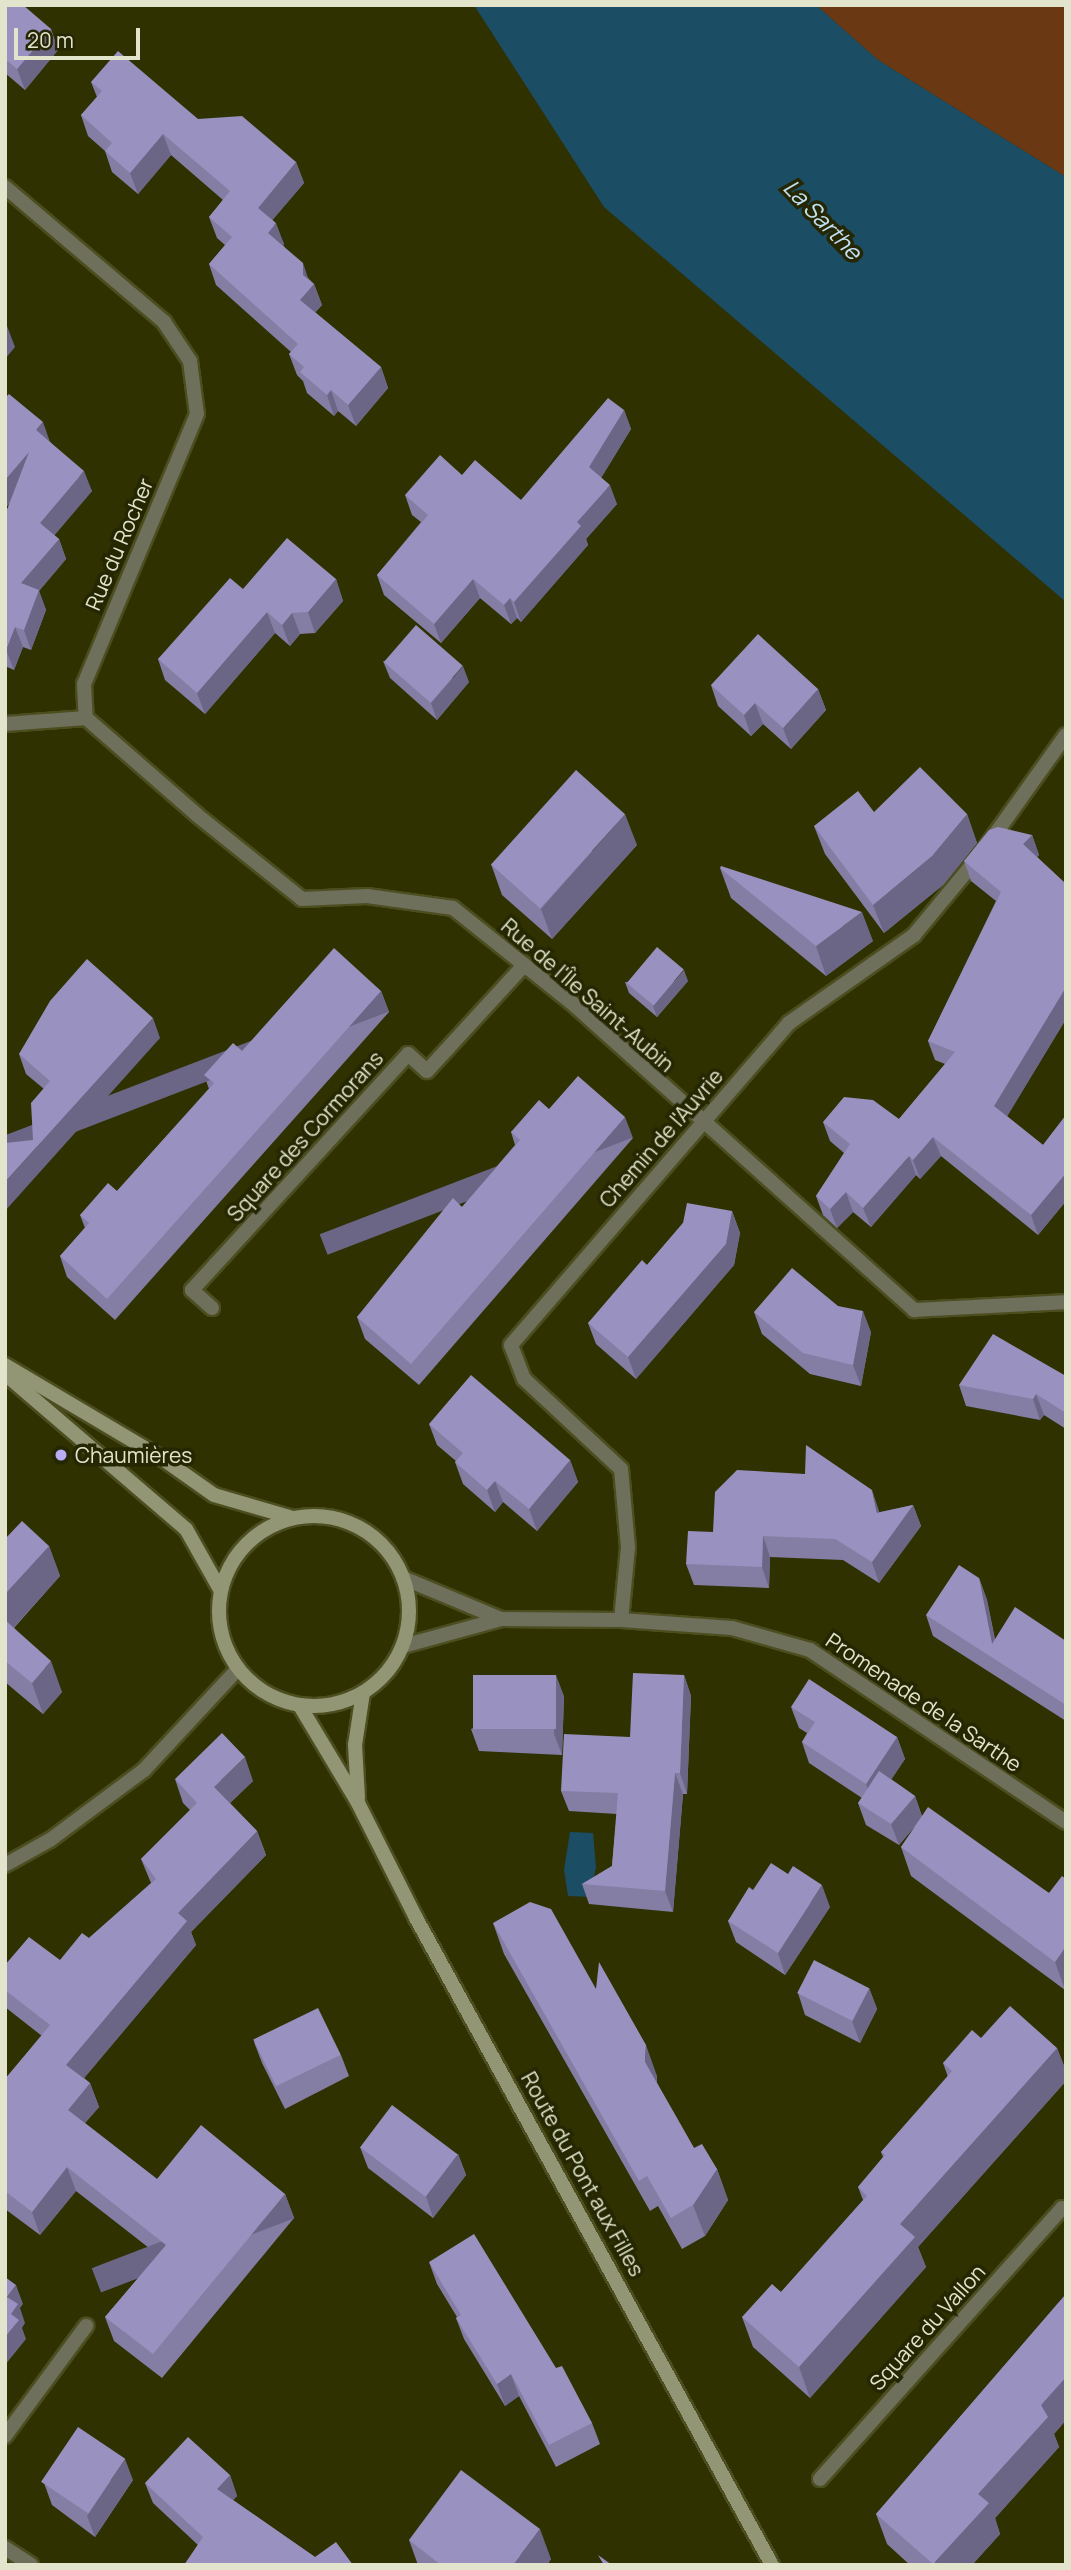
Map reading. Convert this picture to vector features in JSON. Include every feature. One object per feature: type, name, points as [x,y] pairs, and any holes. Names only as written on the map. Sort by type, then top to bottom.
[{"type":"street","name":"Rue du Rocher","points":[[5,187],[164,322],[190,361],[197,414],[84,684],[86,718]]},
{"type":"street","points":[[5,724],[86,718]]},
{"type":"street","name":"Rue de l'Île Saint-Aubin","points":[[86,718],[302,899],[367,897],[453,908],[524,965],[914,1310],[1066,1303]]},
{"type":"street","name":"Chemin de l'Auvrie","points":[[621,1620],[628,1547],[621,1469],[524,1379],[511,1345],[789,1023],[914,935],[981,854],[1066,735]]},
{"type":"street","name":"Square des Cormorans","points":[[212,1308],[192,1290],[408,1054],[427,1071],[524,965]]},
{"type":"street","points":[[5,1365],[163,1459],[214,1495],[293,1518],[334,1518],[359,1528],[390,1554],[403,1578],[409,1612],[403,1646],[387,1672],[363,1693],[333,1704],[300,1706],[266,1693],[239,1670],[221,1632],[221,1591],[243,1548],[261,1533],[293,1518]]},
{"type":"street","points":[[5,1374],[186,1529],[221,1591]]},
{"type":"street","name":"Promenade de la Sarthe","points":[[403,1578],[501,1619]]},
{"type":"street","name":"Promenade de la Sarthe","points":[[403,1646],[501,1619],[621,1620],[732,1628],[810,1650],[1066,1822]]},
{"type":"street","points":[[5,1865],[51,1840],[144,1770],[189,1717],[239,1670]]},
{"type":"street","name":"Route du Pont aux Filles","points":[[358,1803],[355,1745],[363,1693]]},
{"type":"street","name":"Route du Pont aux Filles","points":[[300,1706],[358,1803],[416,1918],[772,2565]]},
{"type":"street","name":"Square du Vallon","points":[[820,2479],[1062,2208],[1066,2210]]},
{"type":"street","points":[[5,2436],[86,2326]]},
{"type":"street","points":[[5,2548],[31,2565]]},
{"type":"shaded area","points":[[816,5],[1066,5],[1066,177],[878,60]]},
{"type":"water","name":"La Sarthe","points":[[474,5],[816,5],[878,60],[1066,177],[1066,602],[604,207]]},
{"type":"water","points":[[570,1832],[593,1833],[596,1867],[590,1897],[568,1896],[564,1870]]},
{"type":"building","points":[[5,5],[23,5],[51,29],[17,69],[5,59]]},
{"type":"building","points":[[118,51],[198,119],[242,116],[296,162],[258,208],[276,223],[268,233],[303,263],[303,275],[314,284],[300,300],[381,367],[348,405],[331,390],[327,395],[300,372],[304,367],[289,354],[298,344],[209,264],[232,237],[209,217],[230,191],[163,134],[130,173],[105,151],[112,143],[81,115],[102,91],[91,82]]},
{"type":"building","points":[[9,394],[43,422],[36,430],[84,471],[40,523],[59,539],[21,583],[39,590],[24,630],[15,627],[6,650],[5,515],[29,452],[5,480],[5,398]]},
{"type":"building","points":[[608,398],[624,410],[589,467],[610,485],[577,522],[581,526],[514,602],[510,598],[504,605],[473,579],[434,624],[377,575],[428,515],[405,495],[440,455],[462,475],[475,460],[521,500]]},
{"type":"building","points":[[287,538],[336,579],[308,612],[292,613],[282,625],[267,612],[197,693],[158,659],[230,578],[243,589]]},
{"type":"building","points":[[416,625],[463,666],[431,703],[384,662]]},
{"type":"building","points":[[758,634],[818,689],[783,728],[755,703],[744,715],[711,685]]},
{"type":"building","points":[[920,767],[967,814],[932,856],[873,905],[814,826],[858,791],[874,812]]},
{"type":"building","points":[[576,770],[625,814],[540,909],[491,864]]},
{"type":"building","points":[[998,827],[1032,835],[1023,844],[1066,884],[1066,987],[994,1106],[1043,1145],[1066,1115],[1066,1173],[1031,1215],[933,1137],[913,1160],[909,1156],[863,1208],[846,1192],[830,1209],[816,1196],[850,1144],[823,1122],[844,1097],[873,1100],[899,1119],[955,1052],[928,1041],[1001,892],[964,861],[989,830]]},
{"type":"building","points":[[721,866],[862,912],[816,946],[720,868]]},
{"type":"building","points":[[657,947],[684,969],[654,1006],[627,983]]},
{"type":"building","points":[[334,948],[381,991],[107,1299],[60,1256],[89,1223],[80,1215],[108,1183],[117,1191],[214,1083],[204,1075],[233,1043],[242,1051]]},
{"type":"building","points":[[87,959],[153,1018],[5,1182],[5,1143],[33,1140],[31,1103],[50,1081],[19,1054],[50,1001]]},
{"type":"building","points":[[578,1076],[625,1117],[411,1364],[357,1317],[453,1198],[462,1207],[520,1140],[511,1132],[539,1100],[549,1109]]},
{"type":"building","points":[[687,1203],[732,1211],[726,1244],[628,1357],[588,1323],[642,1260],[647,1265],[683,1223]]},
{"type":"building","points":[[792,1268],[838,1306],[863,1311],[853,1365],[803,1353],[754,1312]]},
{"type":"building","points":[[993,1334],[1066,1376],[1066,1413],[1036,1394],[1033,1399],[959,1385]]},
{"type":"building","points":[[471,1375],[570,1460],[529,1509],[495,1481],[487,1490],[455,1462],[463,1453],[429,1424]]},
{"type":"building","points":[[806,1445],[872,1490],[877,1513],[913,1505],[872,1562],[835,1539],[763,1536],[762,1567],[686,1564],[688,1531],[713,1532],[715,1492],[737,1470],[805,1474]]},
{"type":"building","points":[[22,1521],[49,1546],[5,1594],[5,1539]]},
{"type":"building","points":[[959,1565],[979,1578],[992,1644],[1015,1607],[1066,1641],[1066,1705],[926,1615]]},
{"type":"building","points":[[5,1620],[51,1661],[32,1683],[5,1661]]},
{"type":"building","points":[[633,1673],[684,1675],[680,1773],[675,1773],[665,1891],[582,1884],[612,1866],[618,1793],[561,1791],[564,1734],[630,1737]]},
{"type":"building","points":[[473,1675],[556,1675],[556,1729],[473,1729]]},
{"type":"building","points":[[809,1679],[897,1737],[866,1784],[802,1742],[815,1722],[791,1707]]},
{"type":"building","points":[[222,1733],[245,1757],[214,1787],[257,1831],[178,1913],[187,1921],[66,2065],[90,2083],[68,2110],[157,2179],[201,2125],[285,2194],[153,2354],[105,2317],[166,2245],[67,2167],[32,2212],[5,2191],[5,2079],[50,2025],[5,1990],[5,1965],[29,1937],[60,1960],[82,1933],[89,1938],[156,1879],[141,1859],[197,1803],[175,1779]]},
{"type":"building","points":[[879,1771],[915,1796],[891,1824],[858,1803]]},
{"type":"building","points":[[928,1807],[1049,1893],[1062,1876],[1066,1879],[1066,1951],[1064,1949],[1055,1962],[901,1847]]},
{"type":"building","points":[[771,1863],[788,1874],[793,1866],[822,1885],[778,1953],[728,1921],[749,1887],[753,1890]]},
{"type":"building","points":[[530,1902],[551,1909],[596,1989],[599,1962],[646,2045],[645,2062],[694,2148],[702,2144],[717,2169],[693,2205],[671,2218],[647,2176],[639,2181],[493,1923]]},
{"type":"building","points":[[814,1960],[869,1988],[852,2021],[797,1993]]},
{"type":"building","points":[[1010,2006],[1057,2048],[900,2224],[915,2237],[799,2367],[742,2317],[772,2284],[781,2292],[867,2196],[858,2187],[885,2155],[881,2152],[952,2071],[943,2063],[972,2030],[981,2038]]},
{"type":"building","points":[[318,2008],[341,2055],[276,2086],[253,2040]]},
{"type":"building","points":[[392,2105],[457,2154],[426,2197],[360,2147]]},
{"type":"building","points":[[474,2234],[556,2368],[562,2366],[592,2423],[549,2445],[511,2374],[497,2384],[456,2318],[461,2315],[429,2262]]},
{"type":"building","points":[[5,2277],[16,2285],[7,2297],[18,2304],[11,2314],[19,2320],[5,2337]]},
{"type":"building","points":[[1066,2294],[1066,2377],[1041,2405],[1048,2417],[978,2494],[989,2503],[933,2564],[876,2514]]},
{"type":"building","points":[[78,2427],[125,2459],[88,2514],[41,2482]]},
{"type":"building","points":[[188,2437],[230,2475],[217,2489],[315,2557],[336,2542],[353,2565],[184,2565],[203,2537],[145,2483]]},
{"type":"building","points":[[461,2470],[540,2529],[513,2565],[441,2565],[409,2540]]},
{"type":"building","points":[[598,2555],[612,2565],[604,2565]]},
{"type":"place","name":"Chaumières","points":[[61,1455]]}]
